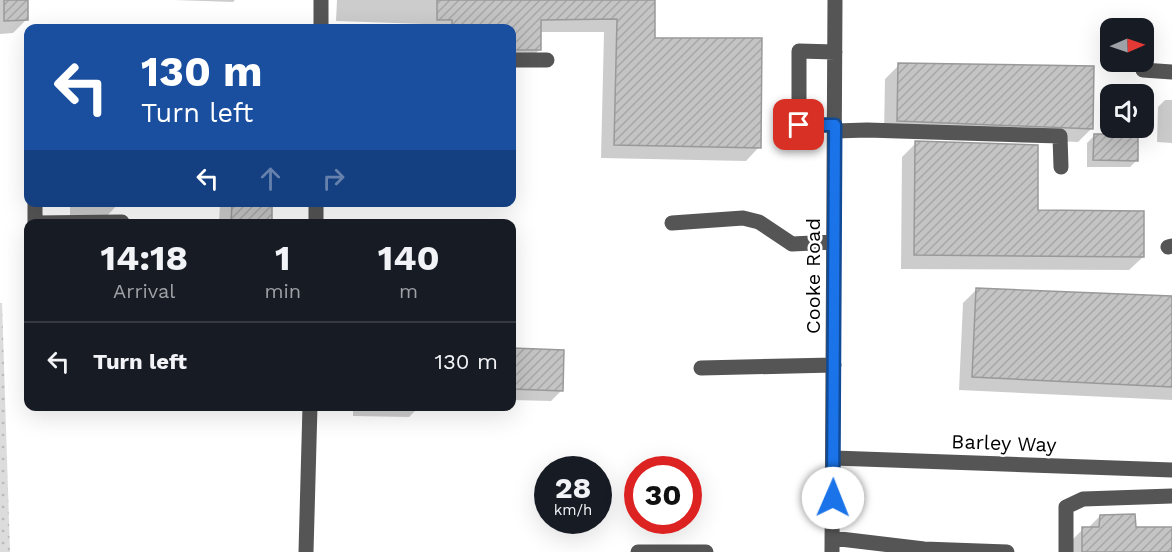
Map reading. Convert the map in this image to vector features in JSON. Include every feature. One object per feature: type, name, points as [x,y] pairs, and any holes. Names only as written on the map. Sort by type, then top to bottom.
[{"type":"street","points":[[321,0],[321,24]]},
{"type":"street","name":"Cooke Road","points":[[832,545],[835,0]]},
{"type":"street","points":[[835,52],[799,51],[799,125],[867,130],[1060,136],[1060,167]]},
{"type":"street","points":[[516,60],[547,60]]},
{"type":"street","points":[[1154,71],[1172,72]]},
{"type":"street","points":[[672,223],[743,218],[759,222],[792,244],[834,242]]},
{"type":"street","points":[[701,368],[834,365]]},
{"type":"street","points":[[306,552],[310,411]]},
{"type":"street","name":"Barley Way","points":[[834,458],[1172,470]]},
{"type":"street","points":[[1066,552],[1066,507],[1083,499],[1172,496]]},
{"type":"street","points":[[832,545],[1007,552]]},
{"type":"street","points":[[638,552],[706,552]]},
{"type":"shaded area","points":[[0,303],[2,303],[10,552],[0,552]]},
{"type":"building","points":[[4,0],[28,0],[28,20],[4,21]]},
{"type":"building","points":[[437,0],[655,0],[655,38],[762,38],[761,148],[614,145],[617,19],[541,20],[541,50],[516,50],[516,24],[452,24],[452,20],[437,20]]},
{"type":"building","points":[[898,63],[1094,66],[1093,129],[897,121]]},
{"type":"building","points":[[1094,134],[1100,134],[1100,138],[1138,138],[1138,161],[1093,160]]},
{"type":"building","points":[[915,141],[1038,145],[1038,210],[1144,211],[1144,257],[914,255]]},
{"type":"building","points":[[232,207],[272,207],[272,219],[231,219]]},
{"type":"building","points":[[976,288],[1172,296],[1172,387],[972,377]]},
{"type":"building","points":[[516,348],[564,350],[563,391],[516,389]]},
{"type":"building","points":[[1135,514],[1136,527],[1172,527],[1172,552],[1082,552],[1082,527],[1099,527],[1100,515]]},
{"type":"route","points":[[799,125],[835,125],[833,498]]}]
